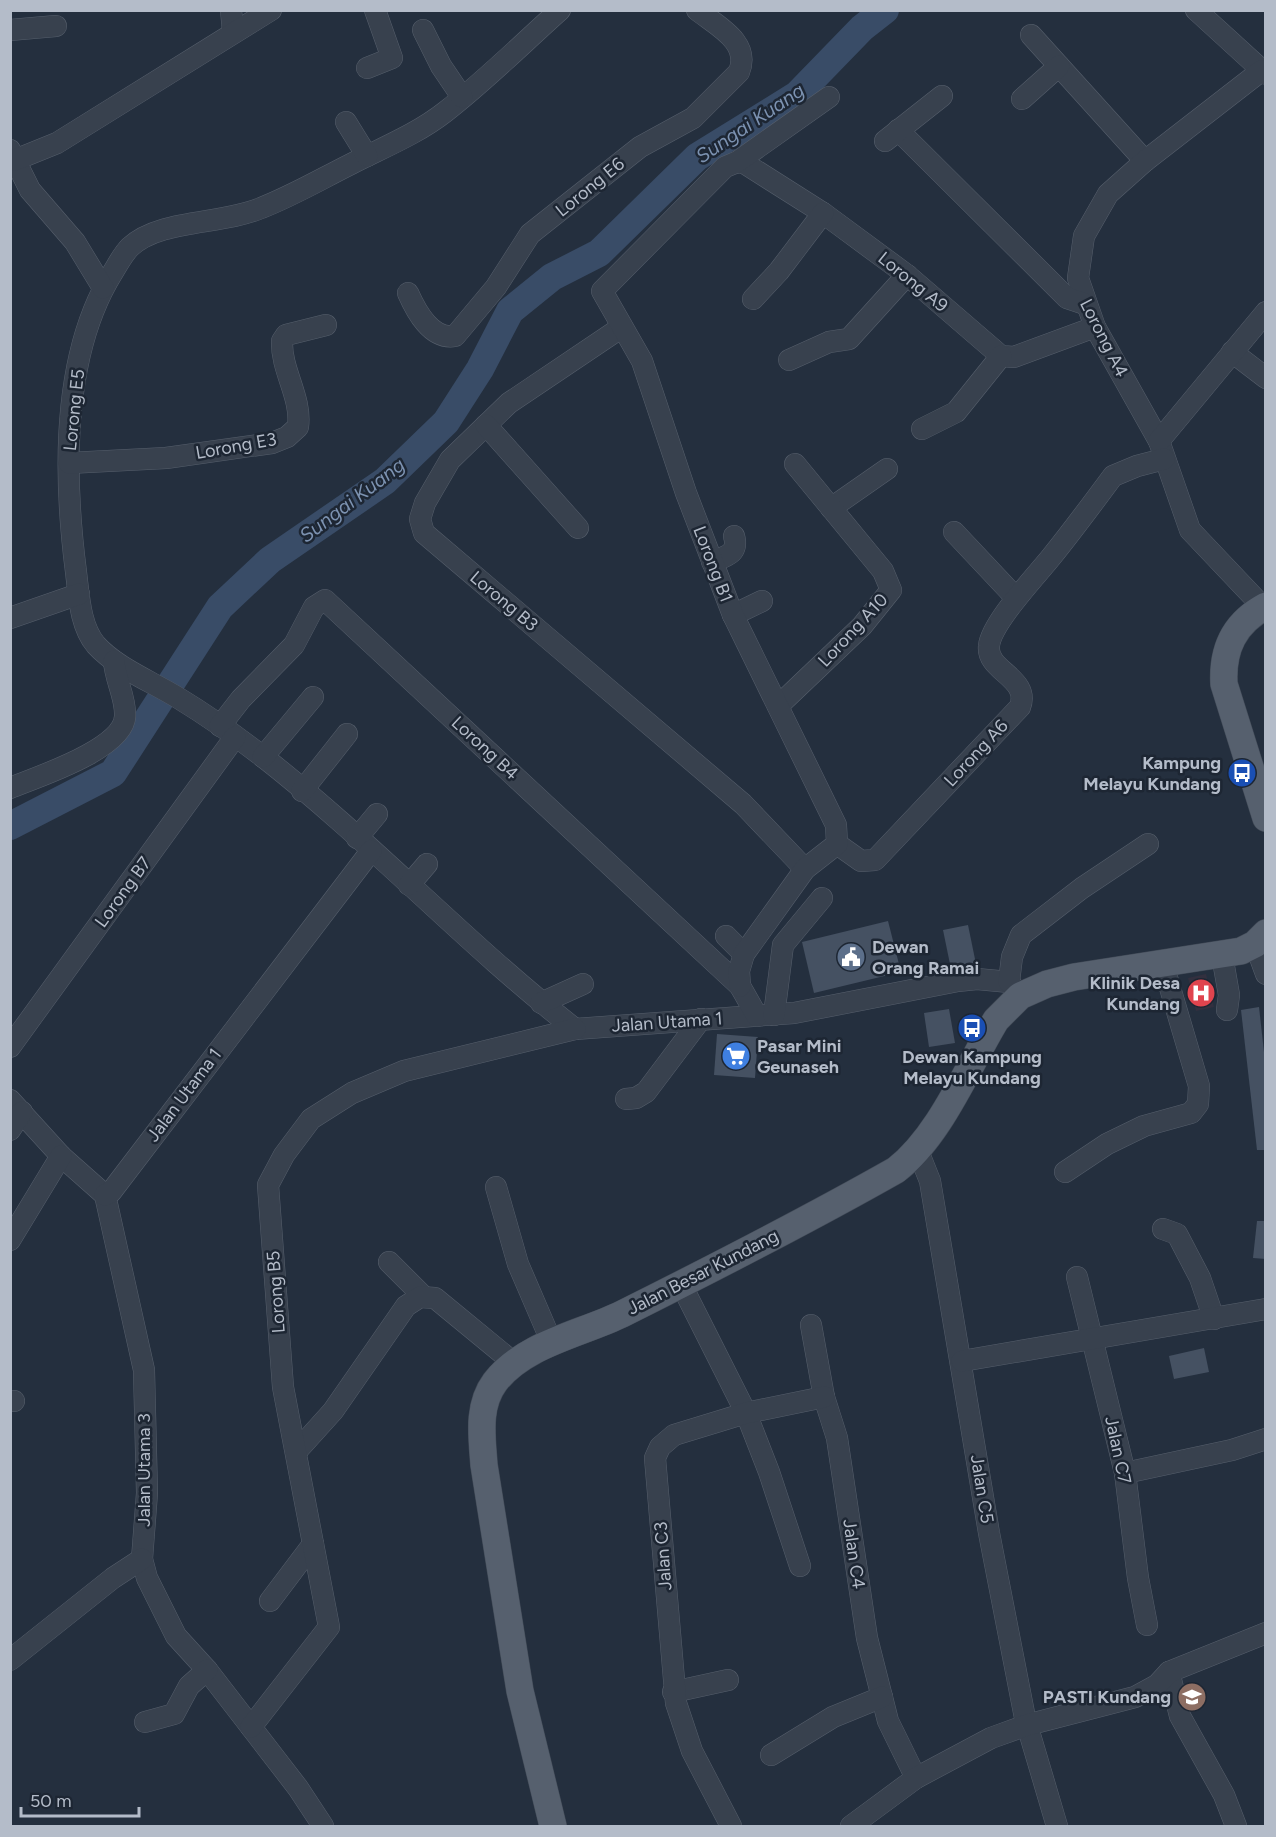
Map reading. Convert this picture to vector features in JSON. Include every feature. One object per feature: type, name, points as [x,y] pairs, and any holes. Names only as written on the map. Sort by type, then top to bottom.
[{"type":"main road","points":[[1264,607],[1234,632],[1223,664],[1224,684],[1266,818]]},
{"type":"main road","name":"Jalan Besar Kundang","points":[[553,1827],[520,1691],[484,1465],[481,1429],[484,1404],[494,1383],[514,1363],[552,1343],[619,1315],[681,1284],[887,1175],[918,1150],[1015,989],[1032,990],[1074,977],[1222,955],[1241,951],[1260,938]]},
{"type":"street","points":[[231,10],[233,32]]},
{"type":"street","points":[[103,288],[75,242],[20,191],[13,155],[57,143],[271,10]]},
{"type":"street","points":[[367,68],[392,58],[375,10]]},
{"type":"street","name":"Lorong E5","points":[[227,731],[182,700],[114,661],[95,644],[88,632],[79,594],[70,512],[69,463],[80,357],[88,325],[103,288],[127,250],[145,236],[159,230],[216,222],[261,208],[429,123],[462,97],[560,10]]},
{"type":"street","name":"Lorong E6","points":[[408,293],[425,324],[449,337],[455,336],[496,287],[530,234],[640,147],[693,118],[740,72],[744,62],[742,51],[736,41],[697,10]]},
{"type":"street","points":[[1196,10],[1263,72]]},
{"type":"street","points":[[10,30],[56,26]]},
{"type":"street","points":[[423,30],[441,66],[462,97]]},
{"type":"street","points":[[1031,35],[1145,161]]},
{"type":"street","points":[[1022,99],[1059,66]]},
{"type":"street","name":"Lorong A4","points":[[1263,72],[1145,161],[1108,194],[1084,236],[1077,278],[1095,327],[1161,450],[1190,530],[1264,607]]},
{"type":"street","points":[[942,96],[891,135],[1067,298],[1085,304]]},
{"type":"street","points":[[737,162],[829,98]]},
{"type":"street","points":[[346,122],[367,156]]},
{"type":"street","name":"Lorong A9","points":[[737,162],[744,163],[823,213],[907,275],[1001,356]]},
{"type":"street","name":"Lorong B1","points":[[737,162],[725,167],[603,287],[603,297],[642,361],[712,562],[733,615],[836,825],[837,843]]},
{"type":"street","points":[[753,299],[779,271],[823,213]]},
{"type":"street","points":[[789,360],[829,342],[849,339],[907,275]]},
{"type":"street","points":[[1161,450],[1232,352],[1266,312]]},
{"type":"street","name":"Lorong E3","points":[[69,463],[166,458],[272,442],[287,437],[298,427],[300,414],[283,357],[282,341],[286,335],[326,325]]},
{"type":"street","name":"Lorong B3","points":[[622,327],[509,403],[450,460],[430,495],[420,519],[424,533],[743,804],[805,869]]},
{"type":"street","points":[[922,429],[956,412],[1001,356],[1014,357],[1095,327]]},
{"type":"street","points":[[1232,352],[1266,378]]},
{"type":"street","points":[[486,425],[578,528]]},
{"type":"street","name":"Lorong A6","points":[[837,843],[861,861],[875,860],[1020,707],[1023,698],[1021,689],[991,657],[988,648],[990,639],[1016,598],[1113,476],[1137,466],[1161,450]]},
{"type":"street","name":"Lorong A10","points":[[778,706],[862,626],[891,590],[883,571],[795,464]]},
{"type":"street","points":[[831,508],[887,469]]},
{"type":"street","points":[[954,532],[1016,598]]},
{"type":"street","points":[[712,562],[732,554],[736,547],[734,536]]},
{"type":"street","points":[[10,618],[79,594]]},
{"type":"street","name":"Lorong B4","points":[[227,731],[241,699],[294,645],[317,602],[325,600],[740,986],[765,1015]]},
{"type":"street","points":[[733,615],[762,601]]},
{"type":"street","points":[[10,788],[84,756],[111,740],[121,728],[126,718],[114,661]]},
{"type":"street","points":[[263,758],[313,697]]},
{"type":"street","points":[[227,731],[263,758],[364,844],[541,1003],[574,1029]]},
{"type":"street","name":"Lorong B7","points":[[10,1047],[227,731]]},
{"type":"street","points":[[302,791],[347,735]]},
{"type":"street","name":"Jalan Utama 1","points":[[105,1195],[111,1192],[364,844],[377,814]]},
{"type":"street","points":[[740,986],[739,971],[744,954],[805,869],[837,843]]},
{"type":"street","points":[[1015,989],[1012,957],[1021,934],[1082,888],[1148,844]]},
{"type":"street","points":[[410,885],[427,864]]},
{"type":"street","points":[[765,1015],[783,945],[822,898]]},
{"type":"street","points":[[726,936],[744,954]]},
{"type":"street","points":[[1260,938],[1266,974]]},
{"type":"street","points":[[1222,955],[1229,995],[1227,1010]]},
{"type":"street","points":[[1065,1172],[1107,1144],[1144,1126],[1191,1113],[1198,1104],[1199,1086],[1163,964]]},
{"type":"street","name":"Jalan Utama 1","points":[[574,1029],[765,1015],[868,1000],[977,979],[1015,989]]},
{"type":"street","points":[[541,1003],[583,984]]},
{"type":"street","points":[[626,1099],[636,1098],[646,1092],[701,1019]]},
{"type":"street","name":"Lorong B5","points":[[251,1727],[330,1627],[283,1387],[268,1185],[284,1155],[311,1119],[352,1093],[404,1071],[574,1029]]},
{"type":"street","points":[[16,1106],[61,1156],[105,1195]]},
{"type":"street","points":[[10,1130],[16,1106]]},
{"type":"street","name":"Jalan C5","points":[[918,1150],[930,1181],[962,1361],[989,1533],[1027,1725],[1057,1827]]},
{"type":"street","points":[[10,1240],[61,1156]]},
{"type":"street","points":[[496,1187],[518,1264],[552,1343]]},
{"type":"street","name":"Jalan Utama 3","points":[[105,1195],[144,1370],[147,1493],[142,1559],[147,1578],[176,1636],[207,1670],[298,1788],[323,1827]]},
{"type":"street","points":[[1163,1229],[1177,1234],[1200,1278],[1214,1319]]},
{"type":"street","points":[[389,1262],[423,1297]]},
{"type":"street","name":"Jalan C7","points":[[1077,1277],[1125,1473],[1138,1578],[1147,1625]]},
{"type":"street","points":[[681,1284],[746,1413],[769,1472],[800,1566]]},
{"type":"street","points":[[296,1452],[333,1411],[406,1306],[423,1297],[435,1298],[514,1363]]},
{"type":"street","points":[[962,1361],[1093,1341],[1266,1309]]},
{"type":"street","name":"Jalan C4","points":[[811,1325],[824,1397],[837,1438],[867,1638],[888,1721],[916,1778]]},
{"type":"street","name":"Jalan C3","points":[[731,1827],[692,1751],[674,1692],[655,1458],[660,1447],[674,1435],[746,1413],[824,1397]]},
{"type":"street","points":[[1125,1473],[1232,1450],[1266,1439]]},
{"type":"street","points":[[270,1601],[313,1544]]},
{"type":"street","points":[[14,1650],[142,1559]]},
{"type":"street","points":[[851,1827],[916,1778],[982,1742],[1027,1725],[1135,1697],[1157,1685],[1169,1672],[1266,1633]]},
{"type":"street","points":[[145,1722],[174,1714],[189,1686],[207,1670]]},
{"type":"street","points":[[1169,1672],[1180,1716],[1224,1795],[1236,1827]]},
{"type":"street","points":[[674,1692],[728,1680]]},
{"type":"street","points":[[771,1755],[833,1717],[882,1697]]},
{"type":"shaded area","name":"Klinik Desa Kundang","points":[[1206,974],[1214,1007],[1196,1011],[1188,978]]},
{"type":"building","name":"Dewan Orang Ramai","points":[[888,921],[901,972],[814,993],[802,942]]},
{"type":"building","points":[[968,925],[976,964],[951,969],[943,930]]},
{"type":"building","points":[[1259,1007],[1266,1070],[1266,1150],[1257,1150],[1241,1010]]},
{"type":"building","points":[[949,1009],[955,1043],[929,1047],[924,1013]]},
{"type":"building","name":"Pasar Mini Geunaseh","points":[[717,1034],[758,1037],[755,1078],[714,1075]]},
{"type":"building","points":[[1257,1221],[1266,1221],[1266,1259],[1253,1258]]},
{"type":"building","points":[[1204,1348],[1209,1372],[1174,1379],[1169,1356]]},
{"type":"waterway","name":"Sungai Kuang","points":[[10,826],[113,773],[220,607],[270,560],[385,481],[446,422],[480,369],[510,311],[552,277],[599,253],[697,157],[797,95],[862,28],[885,10]]},
{"type":"place","name":"Kampung Melayu Kundang","points":[[1242,773]]},
{"type":"place","name":"Dewan Orang Ramai","points":[[851,957]]},
{"type":"place","name":"Klinik Desa Kundang","points":[[1201,993]]},
{"type":"place","name":"Dewan Kampung Melayu Kundang","points":[[972,1028]]},
{"type":"place","name":"Pasar Mini Geunaseh","points":[[736,1056]]},
{"type":"place","name":"PASTI Kundang","points":[[1192,1697]]}]
